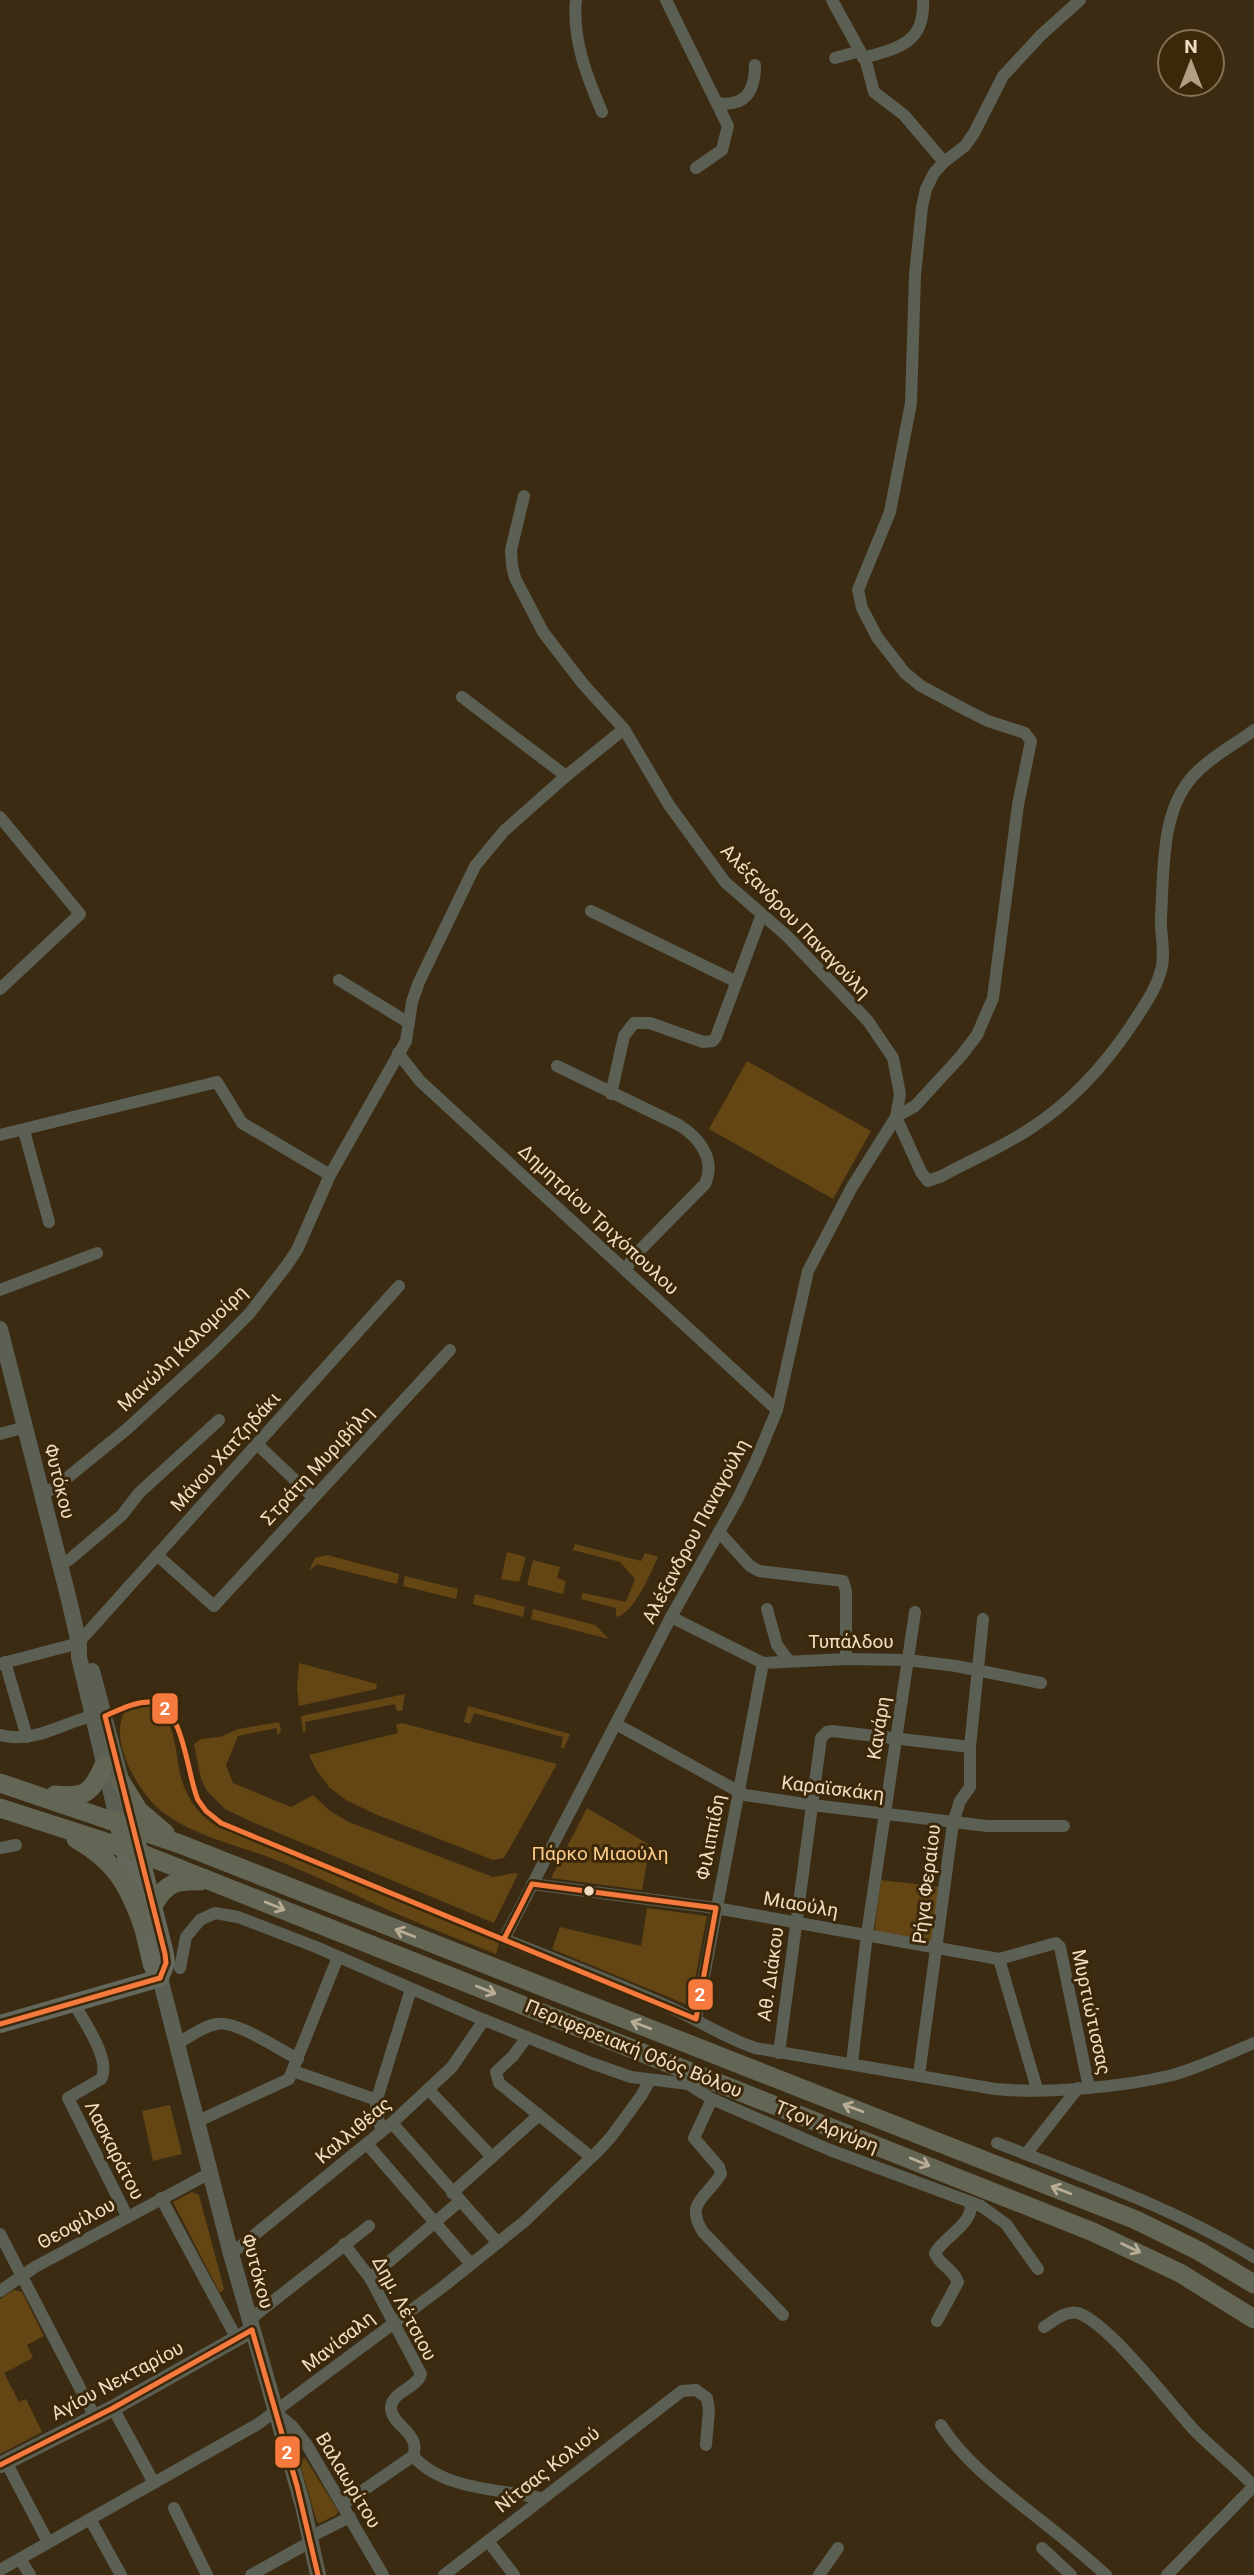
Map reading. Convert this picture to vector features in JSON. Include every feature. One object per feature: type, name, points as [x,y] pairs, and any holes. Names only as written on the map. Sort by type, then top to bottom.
[{"type":"main road","points":[[35,1794],[70,1797],[85,1793],[97,1783],[104,1765]]},
{"type":"main road","points":[[121,1782],[139,1811],[180,1844]]},
{"type":"main road","name":"Περιφερειακή Οδός Βόλου","points":[[0,1783],[180,1844],[1136,2220],[1199,2251],[1254,2284]]},
{"type":"main road","name":"Περιφερειακή Οδός Βόλου","points":[[0,1808],[132,1850],[1093,2232],[1180,2273],[1254,2319]]},
{"type":"main road","points":[[41,1820],[94,1849],[110,1863],[126,1884],[143,1926]]},
{"type":"main road","name":"Φυτόκου","points":[[126,1825],[143,1926],[152,1965],[160,1978]]},
{"type":"main road","name":"Φυτόκου","points":[[132,1850],[153,1906],[165,1954],[166,1962],[160,1978]]},
{"type":"main road","points":[[153,1906],[161,1892],[172,1882],[211,1881]]},
{"type":"main road","points":[[0,2024],[160,1978]]},
{"type":"street","points":[[576,0],[575,22],[583,68],[603,111]]},
{"type":"street","points":[[666,0],[728,126],[722,150],[696,168]]},
{"type":"street","points":[[832,0],[862,55],[874,92],[904,115],[944,162]]},
{"type":"street","points":[[835,58],[896,48],[915,36],[922,22],[923,0]]},
{"type":"street","points":[[1080,0],[1041,35],[1003,76],[965,146],[944,162],[930,181],[922,207],[915,275],[913,388],[890,512],[858,590],[862,608],[877,637],[905,673],[921,686],[966,710],[1030,737],[1031,749],[1018,805],[993,998],[976,1035],[961,1056],[915,1107],[896,1117],[921,1172],[928,1181],[1032,1128],[1105,1064],[1146,1003],[1161,970],[1163,956],[1160,927],[1168,827],[1176,803],[1186,784],[1199,770],[1254,730]]},
{"type":"street","points":[[717,103],[728,105],[745,98],[754,83],[755,65]]},
{"type":"street","name":"Αλέξανδρου Παναγούλη","points":[[524,496],[511,550],[515,578],[542,632],[593,696],[624,729],[669,805],[725,882],[787,936],[867,1021],[893,1058],[899,1082],[896,1117],[852,1187],[808,1271],[777,1410],[737,1500],[671,1616],[504,1938],[696,2019]]},
{"type":"street","points":[[462,697],[566,776]]},
{"type":"street","name":"Μανώλη Καλομοίρη","points":[[41,1496],[127,1429],[249,1314],[297,1250],[330,1175],[407,1037],[412,1002],[419,982],[475,866],[504,831],[624,729]]},
{"type":"street","points":[[0,817],[80,914],[0,989]]},
{"type":"street","points":[[591,911],[735,981]]},
{"type":"street","points":[[611,1094],[629,1026],[646,1022],[703,1042],[713,1041],[762,914]]},
{"type":"street","points":[[339,980],[409,1023]]},
{"type":"street","name":"Δημητρίου Τριχόπουλου","points":[[398,1053],[420,1081],[777,1410]]},
{"type":"street","points":[[557,1066],[679,1125],[698,1138],[707,1160],[705,1184],[634,1257],[626,1270]]},
{"type":"street","points":[[0,1135],[217,1082],[242,1123],[330,1175]]},
{"type":"street","points":[[24,1131],[49,1222]]},
{"type":"street","points":[[0,1290],[97,1253]]},
{"type":"street","name":"Μάνου Χατζηδάκι","points":[[79,1643],[399,1286]]},
{"type":"street","name":"Φυτόκου","points":[[0,1329],[79,1643],[79,1657],[104,1765],[126,1825]]},
{"type":"street","name":"Στράτη Μυριβήλη","points":[[157,1555],[214,1606],[450,1350]]},
{"type":"street","points":[[60,1564],[69,1560],[122,1516],[139,1493],[219,1420]]},
{"type":"street","points":[[0,1434],[26,1427]]},
{"type":"street","points":[[257,1444],[313,1497]]},
{"type":"street","points":[[719,1532],[750,1566],[759,1571],[843,1581],[846,1591],[846,1659]]},
{"type":"street","points":[[767,1609],[777,1645],[789,1661]]},
{"type":"street","name":"Κανάρη","points":[[852,2063],[867,1934],[915,1612]]},
{"type":"street","points":[[671,1616],[763,1663]]},
{"type":"street","name":"Ρήγα Φεραίου","points":[[919,2075],[953,1823],[960,1801],[970,1789],[970,1747],[983,1619]]},
{"type":"street","points":[[27,1737],[3,1663],[79,1643]]},
{"type":"street","name":"Φυτόκου","points":[[79,1643],[86,1654],[103,1706],[121,1782],[126,1825]]},
{"type":"street","name":"Τυπάλδου","points":[[763,1663],[846,1659],[907,1660],[978,1670],[1041,1683]]},
{"type":"street","name":"Φιλιππίδη","points":[[696,2019],[763,1663]]},
{"type":"street","points":[[0,1735],[27,1737],[92,1716]]},
{"type":"street","name":"Καραϊσκάκη","points":[[616,1724],[738,1792],[812,1805],[953,1823],[999,1827],[1064,1826]]},
{"type":"street","name":"Αθ. Διάκου","points":[[779,2053],[823,1734],[832,1731],[897,1737]]},
{"type":"street","points":[[897,1737],[970,1747]]},
{"type":"street","points":[[0,1848],[16,1845]]},
{"type":"street","name":"Μιαούλη","points":[[532,1884],[716,1908],[999,1959],[1053,1943],[1058,1945]]},
{"type":"street","name":"Τζον Αργύρη","points":[[180,1968],[186,1937],[200,1920],[215,1913],[249,1921],[622,2075],[688,2084],[712,2099],[830,2150],[970,2202],[990,2211],[1006,2224],[1038,2269]]},
{"type":"street","name":"Μυρτιώτισσας","points":[[1058,1945],[1083,2088]]},
{"type":"street","points":[[196,2122],[286,2081],[296,2065],[338,1957]]},
{"type":"street","points":[[999,1959],[1037,2089]]},
{"type":"street","name":"Φυτόκου","points":[[160,1978],[250,2325],[311,2539],[318,2575]]},
{"type":"street","points":[[411,1989],[376,2111],[387,2127],[498,2243]]},
{"type":"street","name":"Λασκαράτου","points":[[73,2002],[100,2051],[105,2067],[101,2079],[68,2098],[127,2216]]},
{"type":"street","points":[[696,2019],[735,2041],[779,2053],[995,2088],[1083,2088],[1173,2075],[1254,2043]]},
{"type":"street","name":"Καλλιθέας","points":[[231,2254],[368,2144],[452,2067],[484,2020]]},
{"type":"street","points":[[177,2044],[212,2025],[236,2027],[296,2065],[377,2100]]},
{"type":"street","points":[[527,2037],[513,2056],[496,2072],[499,2083],[591,2157]]},
{"type":"street","name":"Μανίσαλη","points":[[0,2570],[275,2412],[444,2286],[537,2209],[611,2137],[650,2080]]},
{"type":"street","points":[[1026,2154],[1083,2088]]},
{"type":"street","points":[[428,2089],[492,2157]]},
{"type":"street","points":[[712,2099],[694,2138],[719,2167],[721,2174],[698,2203],[696,2222],[783,2315]]},
{"type":"street","points":[[370,2278],[435,2224],[492,2157],[539,2115]]},
{"type":"street","points":[[998,2143],[1144,2200],[1254,2257]]},
{"type":"street","points":[[368,2144],[470,2263]]},
{"type":"street","name":"Θεοφίλου","points":[[0,2291],[127,2216],[210,2173]]},
{"type":"street","points":[[161,2197],[237,2339]]},
{"type":"street","points":[[937,2321],[958,2282],[954,2273],[935,2253],[969,2217],[972,2208],[970,2202]]},
{"type":"street","points":[[250,2325],[344,2244],[369,2226]]},
{"type":"street","points":[[0,2234],[95,2417]]},
{"type":"street","name":"Δημ. Λέτσιου","points":[[344,2244],[370,2278],[421,2374],[391,2405],[392,2412],[414,2442],[413,2456]]},
{"type":"street","points":[[1044,2327],[1072,2312],[1097,2325],[1198,2433],[1254,2486],[1167,2575]]},
{"type":"street","name":"Αγίου Νεκταρίου","points":[[3,2464],[113,2408],[237,2339],[250,2325]]},
{"type":"street","name":"Νίτσας Κολιού","points":[[444,2575],[675,2394],[692,2389],[699,2391],[706,2398],[709,2410],[706,2445]]},
{"type":"street","points":[[113,2408],[153,2483]]},
{"type":"street","name":"Βαλαωρίτου","points":[[275,2412],[301,2437],[383,2575]]},
{"type":"street","points":[[941,2425],[952,2442],[997,2487],[1039,2518],[1106,2575]]},
{"type":"street","points":[[251,2575],[311,2539],[413,2456],[419,2463],[446,2480],[541,2498]]},
{"type":"street","points":[[3,2464],[48,2542]]},
{"type":"street","points":[[174,2508],[207,2575]]},
{"type":"street","points":[[90,2519],[121,2575]]},
{"type":"street","points":[[488,2540],[514,2575]]},
{"type":"street","points":[[820,2575],[838,2548]]},
{"type":"street","points":[[1042,2548],[1071,2575]]},
{"type":"street","points":[[20,2559],[30,2575]]},
{"type":"green space","points":[[747,1061],[871,1131],[833,1199],[709,1129]]},
{"type":"green space","points":[[575,1544],[641,1561],[645,1553],[658,1557],[641,1592],[623,1614],[616,1617],[616,1608],[581,1599],[583,1593],[626,1602],[635,1579],[620,1562],[573,1550]]},
{"type":"green space","points":[[507,1552],[526,1557],[519,1582],[501,1579]]},
{"type":"green space","points":[[327,1555],[399,1574],[397,1584],[317,1564],[309,1571],[315,1558]]},
{"type":"green space","points":[[533,1560],[560,1567],[557,1578],[566,1581],[563,1594],[527,1585]]},
{"type":"green space","points":[[405,1576],[458,1589],[456,1599],[403,1586]]},
{"type":"green space","points":[[475,1594],[525,1607],[523,1617],[473,1604]]},
{"type":"green space","points":[[533,1609],[595,1625],[609,1639],[531,1619]]},
{"type":"green space","points":[[299,1663],[377,1684],[376,1689],[299,1706]]},
{"type":"green space","points":[[405,1694],[402,1711],[397,1711],[395,1704],[305,1722],[306,1731],[303,1732],[301,1716]]},
{"type":"green space","points":[[135,1706],[150,1706],[160,1711],[167,1720],[185,1790],[198,1810],[212,1823],[499,1943],[496,1954],[397,1914],[281,1862],[177,1822],[145,1794],[123,1752],[121,1723],[125,1711]]},
{"type":"green space","points":[[468,1706],[570,1734],[564,1748],[561,1748],[563,1737],[474,1713],[470,1724],[464,1722]]},
{"type":"green space","points":[[279,1722],[281,1731],[278,1735],[276,1728],[238,1736],[226,1765],[233,1783],[291,1807],[313,1795],[330,1811],[349,1822],[493,1877],[518,1874],[494,1923],[225,1809],[207,1791],[201,1779],[194,1744],[201,1739],[220,1737],[238,1729]]},
{"type":"green space","points":[[402,1723],[557,1764],[504,1858],[493,1860],[346,1800],[330,1788],[309,1755],[398,1733],[396,1725]]},
{"type":"green space","name":"Πάρκο Μιαούλη","points":[[587,1808],[650,1845],[642,1890],[551,1878]]},
{"type":"green space","points":[[881,1880],[942,1887],[935,1942],[874,1934]]},
{"type":"green space","points":[[647,1908],[707,1916],[690,2006],[552,1949],[560,1927],[641,1946]]},
{"type":"green space","points":[[170,2105],[182,2154],[153,2161],[142,2111]]},
{"type":"green space","points":[[192,2192],[199,2195],[224,2289],[220,2293],[173,2202]]},
{"type":"green space","points":[[14,2290],[22,2292],[44,2336],[27,2345],[33,2358],[4,2373],[19,2402],[26,2399],[42,2432],[0,2454],[0,2299]]},
{"type":"green space","points":[[305,2458],[338,2511],[336,2515],[320,2523],[317,2522],[299,2461]]},
{"type":"transit line","name":"2","points":[[160,1978],[166,1963],[165,1954],[105,1716],[127,1706],[146,1702],[163,1706],[171,1715],[183,1743],[198,1800],[206,1811],[221,1823],[696,2019],[716,1908],[532,1884],[504,1939]]},
{"type":"transit line","name":"2","points":[[0,2024],[160,1978]]},
{"type":"transit line","name":"2","points":[[252,2330],[297,2486],[318,2575]]},
{"type":"transit line","name":"2","points":[[0,2465],[113,2408],[252,2330]]}]
